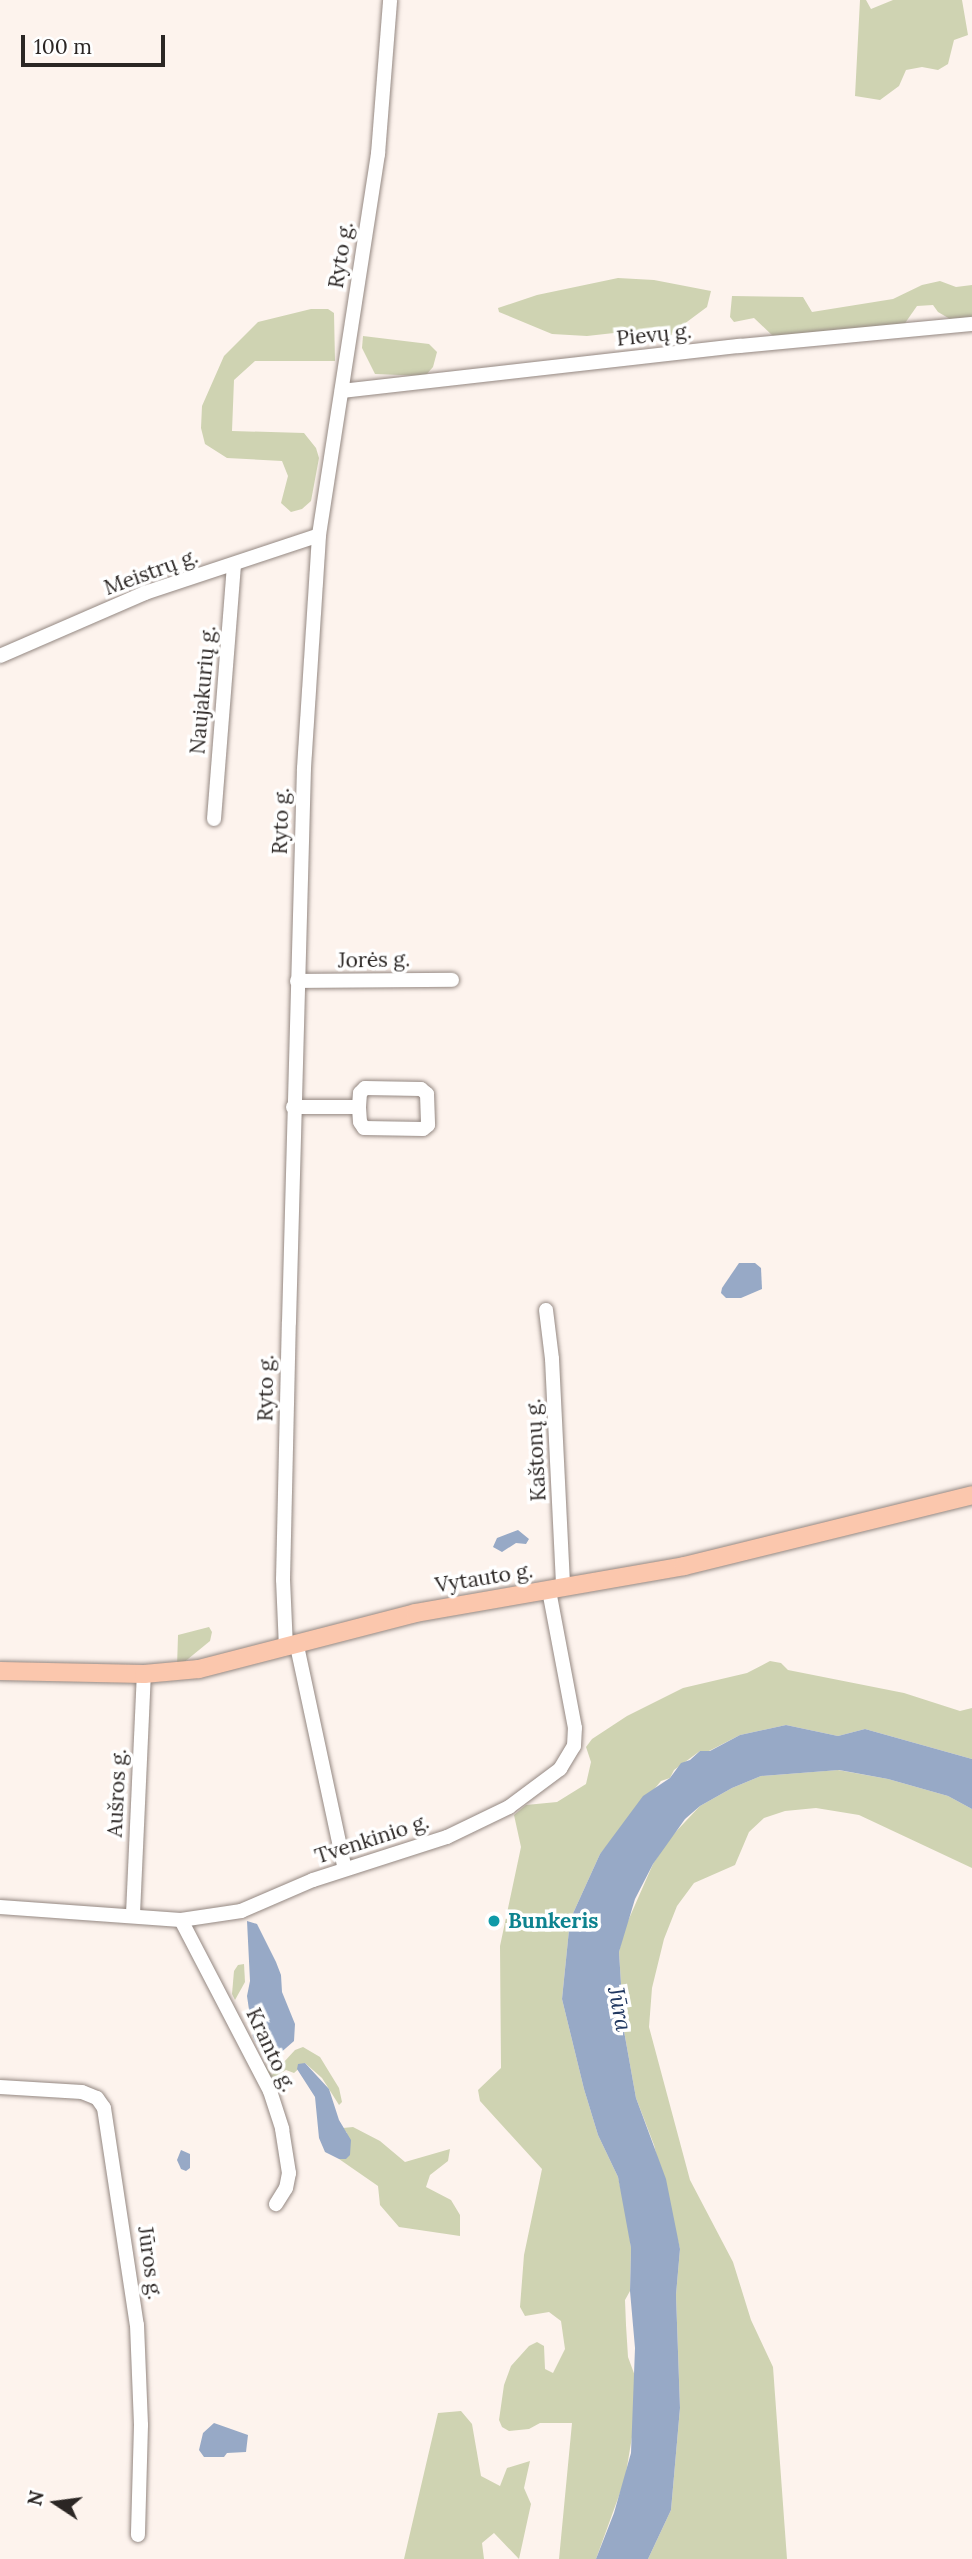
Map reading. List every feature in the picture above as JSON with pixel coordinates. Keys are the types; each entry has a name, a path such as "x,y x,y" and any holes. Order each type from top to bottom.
{"main road":[{"name":"Vytauto g.","path":"0,1671 144,1674 199,1669 415,1613 740,1554 972,1495"}],"street":[{"name":"Ryto g.","path":"345,1869 292,1647 284,1580 293,1107 304,768 319,535 378,154 390,0"},
{"name":"Pievų g.","path":"342,391 739,346 972,324"},
{"name":"Meistrų g.","path":"0,656 145,593 319,535"},
{"name":"Naujakurių g.","path":"214,819 234,565"},
{"name":"Jorės g.","path":"297,981 452,980"},
{"path":"365,1088 421,1089 427,1094 428,1125 423,1129 364,1128 360,1122 359,1107 360,1093 365,1088"},
{"path":"293,1107 359,1107"},
{"name":"Kaštonų g.","path":"546,1310 559,1466 556,1589"},
{"name":"Tvenkinio g.","path":"0,1907 133,1914 181,1920 241,1911 345,1869 432,1842 479,1823 545,1782 568,1759 574,1746 575,1728 556,1589"},
{"name":"Aušros g.","path":"133,1914 144,1674"},
{"name":"Kranto g.","path":"181,1920 270,2091 285,2143 289,2173 286,2188 276,2204"},
{"name":"Jūros g.","path":"0,2087 82,2092 97,2098 109,2123 137,2325 142,2425 138,2535"}],"green space":[{"path":"860,0 866,0 871,9 893,0 962,0 968,35 954,40 948,64 938,70 922,67 906,70 899,86 880,100 855,96"},
{"path":"618,278 654,280 711,291 707,307 672,333 670,343 624,338 614,333 587,336 552,334 499,312 498,308 537,295"},
{"path":"940,281 956,287 972,285 972,317 950,319 938,312 933,305 917,306 903,326 773,336 754,318 734,322 730,317 732,296 803,297 812,312 893,299 922,285"},
{"path":"311,309 328,309 334,313 335,361 255,361 234,380 232,431 304,433 316,448 319,458 311,501 302,509 291,512 281,503 288,476 282,461 227,458 205,444 201,428 202,406 224,356 258,322"},
{"path":"363,336 429,344 437,352 433,367 425,376 375,374 362,348"},
{"path":"209,1627 212,1632 210,1641 177,1668 178,1635"},
{"path":"770,1661 781,1663 788,1670 904,1693 960,1711 972,1708 972,1759 865,1729 838,1736 786,1725 740,1735 709,1751 700,1751 674,1770 670,1778 661,1781 600,1854 570,1920 562,1999 584,2089 598,2135 618,2177 627,2217 631,2248 630,2291 625,2300 628,2357 635,2376 633,2431 625,2479 596,2559 559,2559 572,2423 540,2423 529,2429 509,2431 502,2427 499,2420 504,2385 511,2366 529,2346 537,2342 544,2346 545,2369 553,2373 565,2349 561,2321 549,2312 525,2316 520,2307 524,2255 542,2169 480,2101 478,2090 501,2068 500,1946 521,1847 514,1815 526,1805 557,1802 586,1784 591,1762 586,1747 592,1739 627,1716 683,1688 747,1673"},
{"path":"838,1770 888,1779 948,1796 972,1809 972,1868 859,1815 816,1808 785,1811 764,1818 749,1832 735,1865 694,1883 677,1906 664,1939 652,1988 649,2027 690,2180 733,2262 751,2320 773,2367 787,2559 648,2559 671,2510 680,2408 676,2295 680,2249 654,2145 636,2098 624,2031 619,1952 624,1930 653,1864 669,1839 700,1806 761,1776"},
{"path":"244,1964 245,1982 235,2000 232,1994 234,1971 238,1965"},
{"path":"303,2047 320,2057 339,2088 342,2102 339,2105 322,2078 305,2063 294,2073 286,2070 270,2080 260,2058 272,2075 295,2050"},
{"path":"353,2127 380,2141 405,2162 450,2149 448,2161 430,2175 426,2187 451,2200 460,2215 460,2236 399,2227 380,2205 378,2186 339,2159 346,2159 347,2133 343,2128"},
{"path":"461,2411 472,2424 481,2476 500,2486 507,2468 530,2461 524,2488 531,2504 519,2559 494,2533 482,2543 484,2559 404,2559 438,2413"}],"water":[{"path":"739,1263 755,1263 761,1268 762,1289 741,1298 726,1298 721,1293 722,1288"},
{"path":"518,1530 529,1539 526,1544 516,1543 502,1552 493,1547 497,1538"},
{"name":"Jūra","path":"786,1725 838,1736 865,1729 972,1759 972,1809 948,1796 888,1779 839,1770 761,1776 700,1806 685,1819 653,1864 635,1899 619,1952 624,2031 636,2098 666,2179 680,2249 676,2295 680,2408 671,2510 648,2559 596,2559 614,2513 631,2453 635,2348 630,2291 631,2248 618,2177 598,2135 562,1999 570,1920 600,1854 643,1796 670,1778 681,1763 690,1760 700,1751 710,1751 740,1735"},
{"path":"247,1921 257,1924 276,1962 281,1975 282,1992 295,2024 294,2041 273,2057 259,2049 253,2037 247,1996 250,1981"},
{"path":"305,2063 329,2089 339,2120 351,2140 350,2155 346,2159 339,2159 325,2152 319,2138 315,2097 297,2069 298,2064"},
{"path":"181,2150 190,2154 190,2168 186,2171 181,2169 177,2160"},
{"path":"214,2423 248,2435 246,2452 227,2453 224,2457 204,2457 199,2450 203,2433"}],"place":[{"name":"Bunkeris","path":"494,1921"}]}
